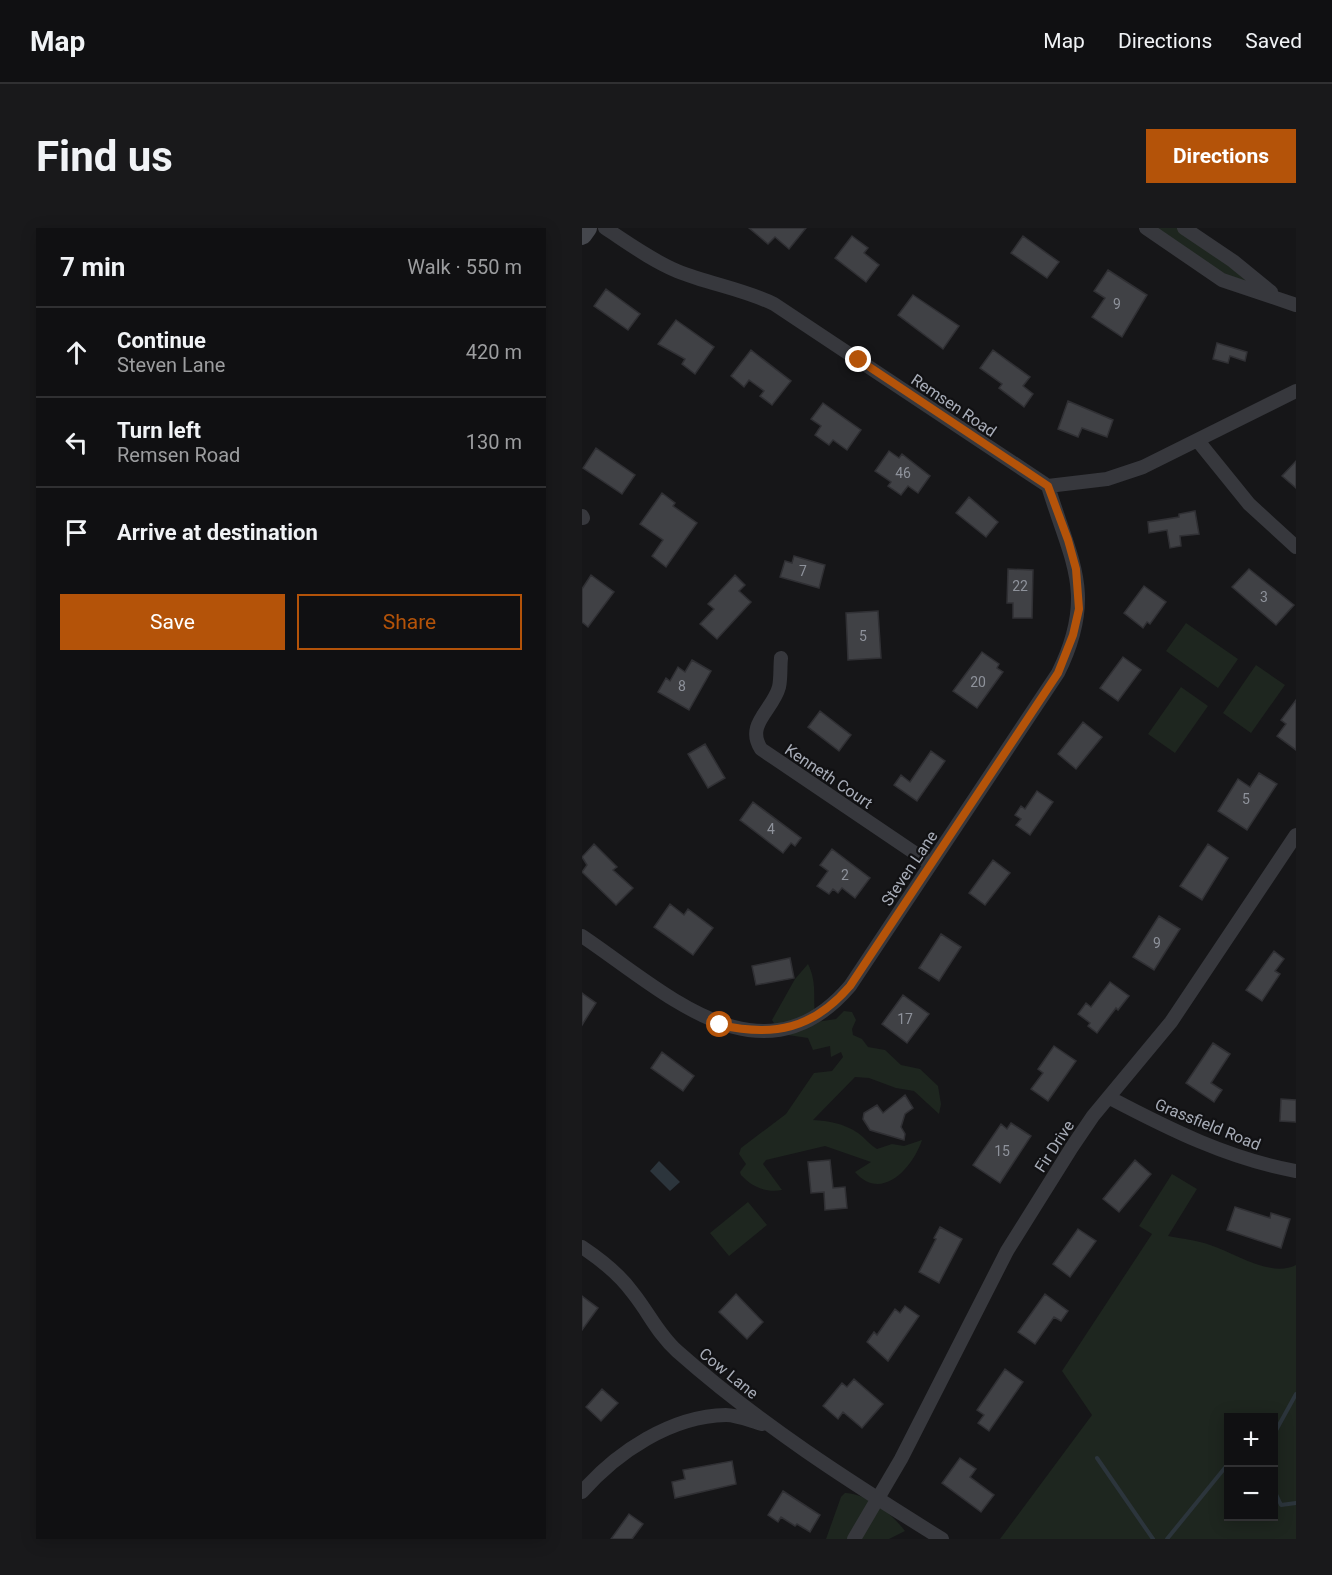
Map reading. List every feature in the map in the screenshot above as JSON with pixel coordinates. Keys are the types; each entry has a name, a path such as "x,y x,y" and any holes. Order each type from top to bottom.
{"main road":[{"path":"582,235 587,228"}],"street":[{"name":"Remsen Road","path":"605,228 664,265 741,290 774,304 1048,486"},
{"path":"1146,228 1222,280 1296,305"},
{"path":"1184,228 1233,261 1277,297"},
{"path":"1048,486 1107,479 1143,467 1296,391"},
{"path":"1198,441 1249,504 1296,547"},
{"name":"Steven Lane","path":"582,936 697,1013 720,1025 747,1031 775,1031 808,1021 837,1002 850,986 1058,673 1073,635 1079,609 1076,569 1048,486"},
{"name":"Kenneth Court","path":"781,658 778,689 757,723 756,734 762,748 931,864"},
{"name":"Fir Drive","path":"878,1499 1007,1251 1072,1146 1171,1022 1296,835"},
{"name":"Grassfield Road","path":"1110,1098 1169,1129 1239,1157 1296,1171"},
{"name":"Cow Lane","path":"582,1247 615,1273 633,1293 660,1334 675,1349 767,1425 942,1539"},
{"path":"582,1492 601,1470 623,1454 669,1428 703,1417 728,1415 767,1425"},
{"path":"854,1539 878,1499"}],"shaded area":[{"path":"1146,228 1184,228 1277,297 1222,280"},
{"path":"1186,623 1238,659 1218,688 1166,651"},
{"path":"1256,665 1285,685 1251,733 1223,713"},
{"path":"1181,687 1208,706 1175,753 1148,734"},
{"path":"808,964 814,986 816,1022 836,1019 844,1011 852,1012 856,1020 852,1029 853,1035 862,1039 868,1047 885,1050 901,1065 920,1069 938,1086 941,1104 939,1114 914,1091 896,1088 869,1078 855,1077 813,1120 847,1127 877,1149 892,1144 904,1146 922,1140 912,1161 895,1178 886,1183 876,1184 865,1181 855,1172 871,1162 825,1146 766,1160 763,1164 782,1190 770,1191 760,1188 741,1175 740,1172 746,1164 739,1154 741,1148 786,1114 814,1073 832,1071 843,1057 841,1052 831,1057 830,1046 813,1050 808,1038 781,1034 772,1020 795,979"},
{"path":"659,1161 680,1182 670,1191 650,1171"},
{"path":"1172,1174 1197,1189 1168,1236 1205,1243 1264,1266 1286,1268 1296,1265 1296,1539 1000,1539 1092,1415 1062,1371 1152,1234 1139,1226"},
{"path":"748,1202 767,1225 729,1256 710,1233"},
{"path":"845,1493 862,1497 879,1506 905,1531 889,1539 826,1539 841,1497"}],"building":[{"path":"749,228 806,228 789,249 775,237 768,244"},
{"path":"852,236 868,248 864,253 879,265 866,282 835,258"},
{"path":"1023,236 1059,262 1047,278 1011,253"},
{"path":"1108,270 1147,295 1122,337 1092,317 1105,298 1094,291"},
{"path":"606,289 640,314 628,330 594,306"},
{"path":"913,295 959,326 943,349 898,315"},
{"path":"676,320 714,347 695,374 682,364 685,359 658,344"},
{"path":"1217,343 1247,352 1245,361 1230,356 1228,363 1213,359"},
{"path":"751,350 791,381 772,405 760,396 764,391 749,380 744,387 731,376"},
{"path":"993,350 1030,377 1023,386 1033,394 1024,407 999,388 1002,384 980,368"},
{"path":"1068,401 1113,420 1107,437 1082,428 1078,437 1058,429"},
{"path":"823,403 861,430 847,450 833,440 829,445 815,435 821,426 811,419"},
{"path":"596,448 635,475 622,494 583,468"},
{"path":"889,451 899,458 902,454 930,476 918,493 908,486 901,495 888,486 891,482 875,471"},
{"path":"1296,461 1296,488 1282,476"},
{"path":"662,493 675,503 673,506 697,523 666,567 652,556 663,540 640,524"},
{"path":"969,497 998,522 986,537 956,513"},
{"path":"1195,511 1199,534 1180,536 1181,546 1170,548 1167,530 1149,533 1148,522 1179,517 1179,514"},
{"path":"794,556 825,565 819,588 780,577 785,561 792,563"},
{"path":"1008,569 1033,570 1032,618 1013,618 1013,603 1007,603"},
{"path":"1249,569 1294,605 1276,625 1232,587"},
{"path":"591,575 614,592 588,627 582,622 582,589"},
{"path":"735,575 745,585 739,591 751,602 717,639 700,624 714,609 708,604"},
{"path":"1144,586 1166,602 1150,624 1147,622 1143,628 1124,613"},
{"path":"878,611 881,658 848,660 846,613"},
{"path":"982,652 999,664 997,668 1003,672 977,708 953,691"},
{"path":"1123,657 1141,670 1118,701 1100,688"},
{"path":"692,660 711,671 689,710 658,692 666,678 670,681 678,667 685,672"},
{"path":"1296,700 1296,750 1277,736 1286,724 1281,720"},
{"path":"820,711 851,735 839,751 808,727"},
{"path":"1083,722 1102,737 1076,769 1058,754"},
{"path":"705,744 725,778 708,788 688,754"},
{"path":"931,751 945,761 917,801 894,785 901,775 910,782"},
{"path":"1259,773 1277,784 1247,830 1218,811 1238,779 1250,787"},
{"path":"1037,791 1053,802 1030,835 1016,825 1021,819 1015,815 1021,806 1025,809"},
{"path":"753,802 801,838 795,846 791,843 783,853 740,820"},
{"path":"594,844 617,867 613,870 633,888 616,905 582,872 587,865 582,857"},
{"path":"1208,844 1228,858 1202,900 1180,886"},
{"path":"832,849 870,878 855,898 842,888 838,893 833,889 829,894 817,886 828,871 820,865"},
{"path":"993,860 1010,873 985,905 969,893"},
{"path":"670,904 684,915 688,909 713,928 693,955 654,927"},
{"path":"1159,916 1180,929 1154,970 1133,957"},
{"path":"941,934 961,947 939,981 919,968"},
{"path":"1274,951 1284,959 1275,971 1280,974 1262,1001 1246,990"},
{"path":"790,958 794,978 756,985 752,966"},
{"path":"1110,982 1129,996 1118,1010 1116,1008 1097,1033 1088,1026 1090,1023 1078,1014 1086,1003 1091,1007"},
{"path":"582,993 596,1003 582,1025"},
{"path":"903,995 929,1014 907,1043 882,1024"},
{"path":"1213,1043 1230,1054 1211,1083 1222,1090 1214,1102 1186,1083"},
{"path":"1054,1046 1076,1061 1048,1101 1031,1089 1043,1073 1038,1069"},
{"path":"662,1052 694,1076 683,1091 651,1068"},
{"path":"905,1095 913,1108 905,1114 901,1127 905,1134 904,1140 870,1130 863,1119 864,1113 877,1105 883,1113"},
{"path":"1281,1099 1296,1100 1296,1122 1280,1121"},
{"path":"1011,1123 1031,1136 1000,1183 973,1165 1001,1124 1007,1129"},
{"path":"830,1160 833,1188 845,1187 847,1208 825,1210 824,1192 811,1193 808,1162"},
{"path":"1135,1160 1151,1174 1119,1212 1103,1199"},
{"path":"1235,1207 1270,1218 1271,1213 1290,1219 1281,1248 1227,1230"},
{"path":"940,1227 962,1239 939,1283 919,1272"},
{"path":"1078,1229 1096,1241 1070,1277 1053,1264"},
{"path":"736,1294 763,1322 747,1339 719,1312"},
{"path":"1045,1294 1068,1311 1061,1321 1054,1317 1035,1344 1018,1332"},
{"path":"582,1296 598,1308 582,1330"},
{"path":"905,1306 919,1316 888,1361 867,1342 874,1332 877,1335 895,1309 900,1313"},
{"path":"1005,1369 1023,1382 989,1431 978,1423 984,1415 977,1410"},
{"path":"854,1379 883,1404 862,1428 843,1412 838,1419 823,1406 842,1383 847,1387"},
{"path":"602,1389 618,1403 601,1421 586,1407"},
{"path":"960,1458 976,1469 970,1477 994,1495 981,1512 942,1483"},
{"path":"732,1461 736,1484 675,1498 672,1482 685,1479 683,1470"},
{"path":"783,1491 820,1515 810,1532 781,1517 778,1522 768,1515"},
{"path":"629,1514 643,1524 632,1539 611,1539"}],"waterway":[{"path":"1278,1427 1296,1394"},
{"path":"1097,1458 1153,1539"},
{"path":"1167,1539 1226,1467"},
{"path":"1278,1499 1281,1505 1296,1503"}],"route":[{"path":"720,1025 747,1031 775,1031 808,1021 837,1002 850,986 1058,673 1073,635 1079,609 1076,569 1048,486 1007,461 859,360"}]}
